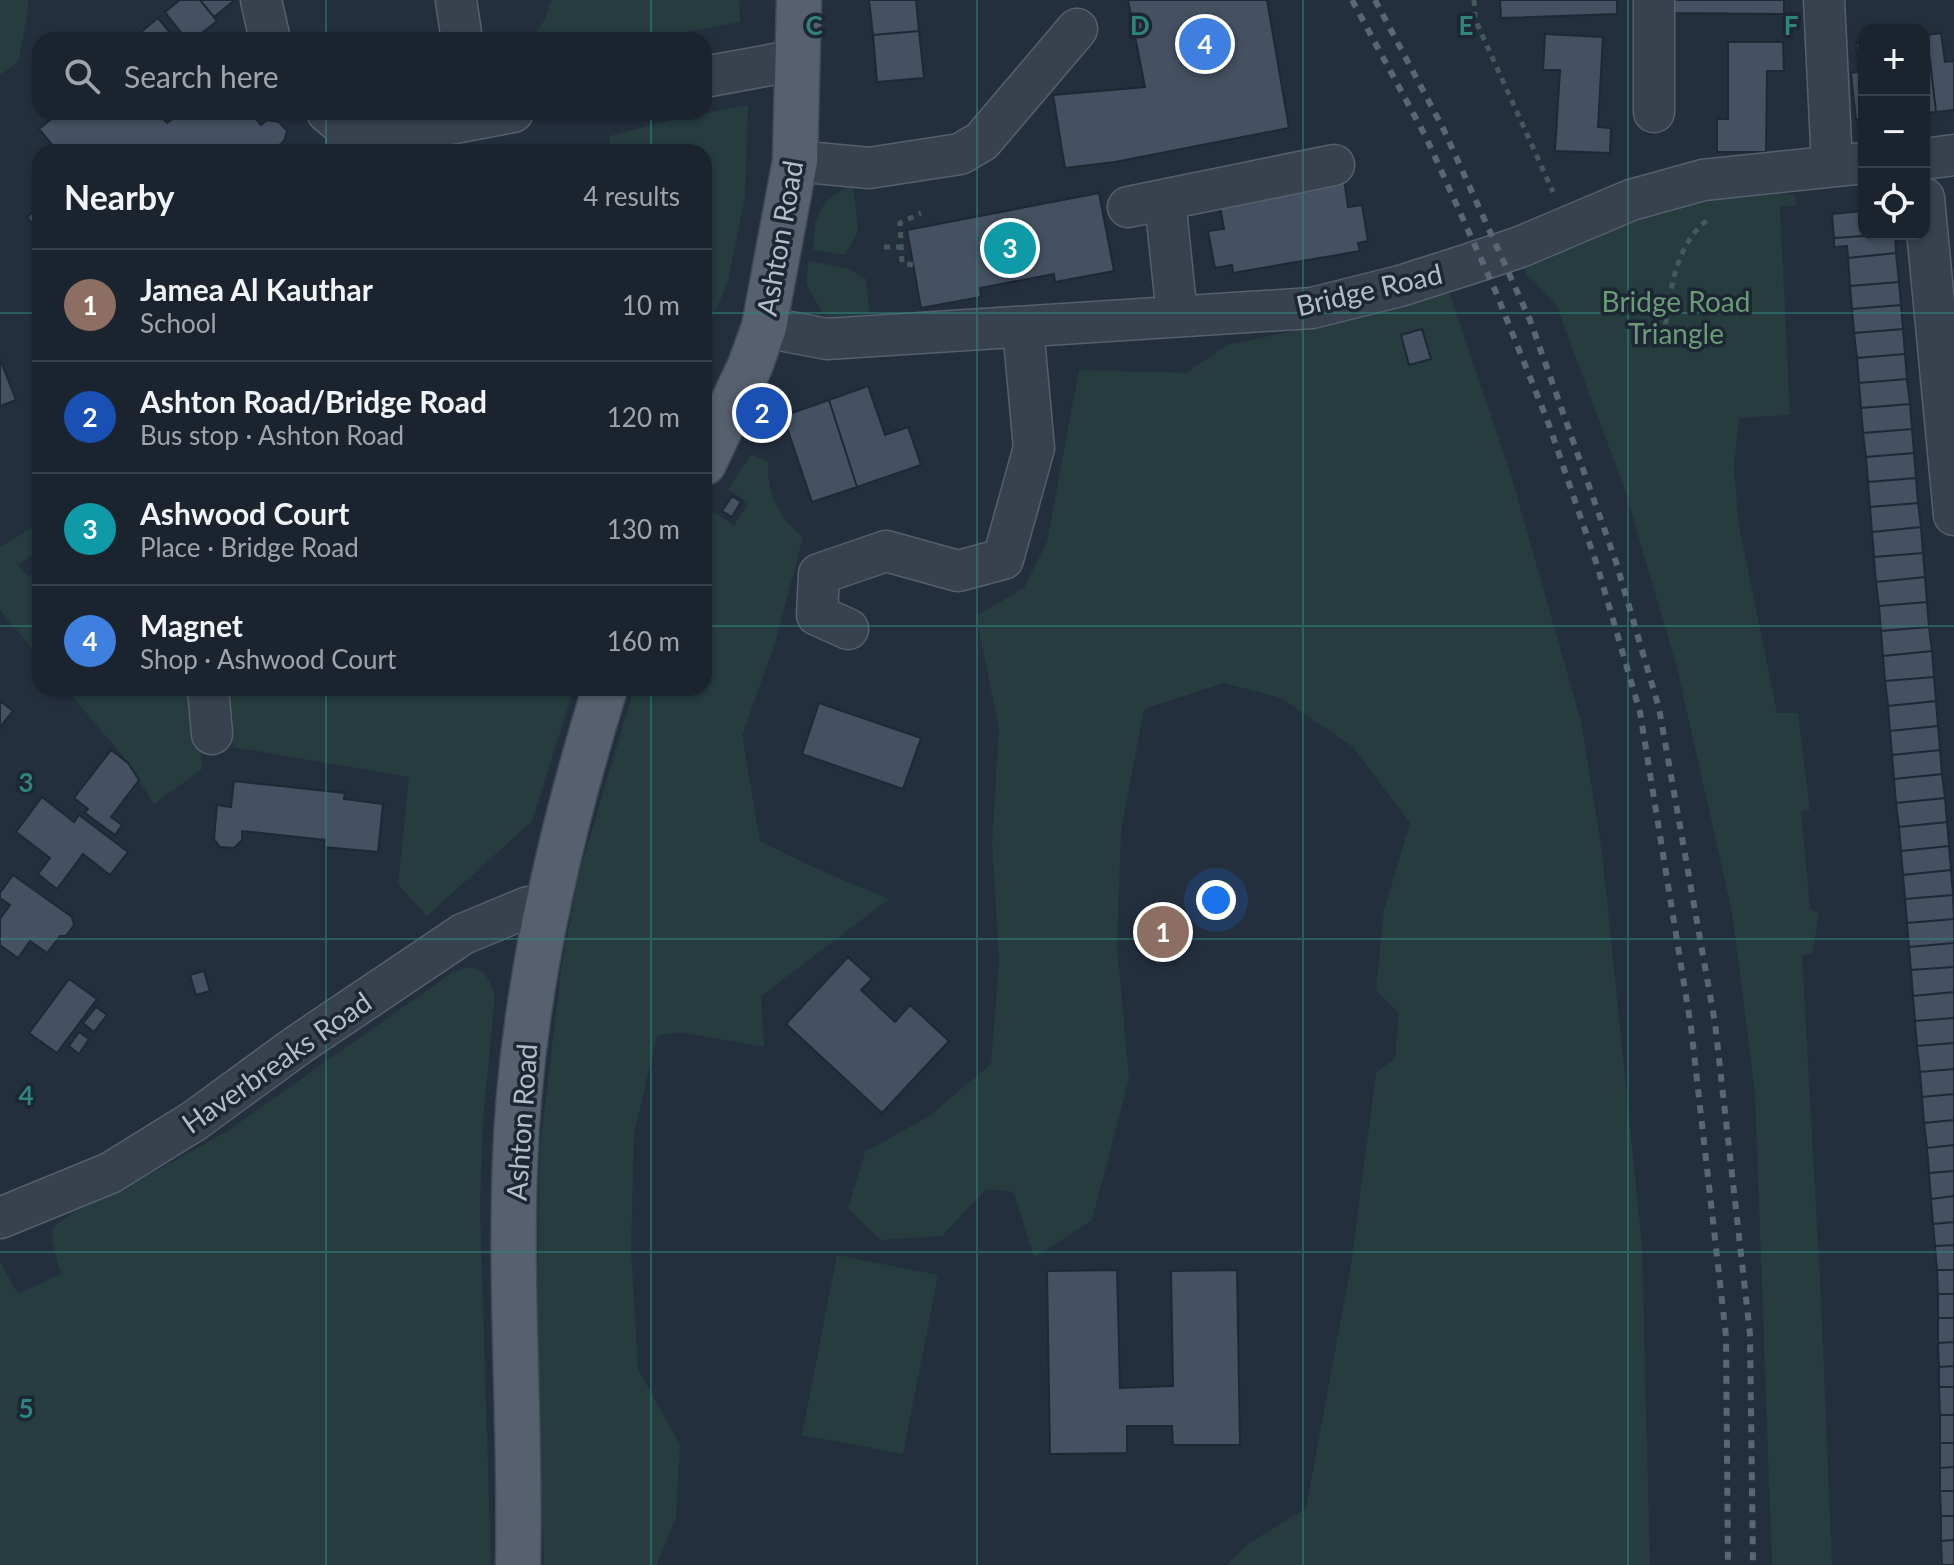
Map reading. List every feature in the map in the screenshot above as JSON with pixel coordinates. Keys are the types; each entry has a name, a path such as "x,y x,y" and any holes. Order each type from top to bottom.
{"main road":[{"name":"Ashton Road","path":"712,446 750,366 764,327 795,161 799,0"},
{"name":"Ashton Road","path":"518,1565 515,1162 531,989 585,751 602,696"}],"street":[{"path":"261,0 268,32"},
{"path":"456,0 461,32"},
{"path":"1654,0 1654,112"},
{"path":"1824,0 1848,164"},
{"path":"795,161 869,168 960,154 982,141 1077,29"},
{"path":"712,76 797,60"},
{"path":"341,136 447,120"},
{"path":"1930,158 1954,155"},
{"name":"Bridge Road","path":"764,327 827,339 1312,308 1400,286 1466,265 1520,247 1631,200 1703,180 1848,164"},
{"path":"1177,316 1146,203 1334,165"},
{"path":"1930,232 1944,311 1954,515"},
{"path":"848,629 817,615 819,574 886,551 958,571 1003,559 1034,448 1023,328"},
{"path":"209,696 212,734"},
{"name":"Haverbreaks Road","path":"0,1218 110,1173 194,1121 298,1045 463,934 528,907 549,910"}],"path":[{"path":"1474,0 1475,19 1568,226"},
{"path":"913,265 902,263 900,223 921,213"},
{"path":"1664,336 1675,269 1693,232 1710,218"},
{"path":"884,247 901,247"}],"green space":[{"path":"0,0 28,0 18,62 0,75"},
{"path":"551,0 739,0 740,22 686,32 536,32 545,19"},
{"path":"748,105 745,196 728,281 712,320 712,144 610,144 610,136 671,120 712,120 712,112"},
{"path":"853,185 858,231 845,255 813,250 815,226 821,209 833,196"},
{"name":"Bridge Road Triangle","path":"1770,193 1795,195 1796,205 1780,207 1790,415 1739,418 1734,467 1738,520 1777,713 1798,713 1810,810 1801,811 1810,909 1819,913 1812,954 1802,955 1832,1565 1772,1565 1755,1093 1732,912 1677,668 1625,490 1556,304 1527,276 1522,264 1680,197"},
{"path":"809,261 847,268 866,279 871,328 846,329 824,315 806,284"},
{"path":"1448,289 1510,472 1581,721 1602,852 1642,1244 1650,1565 1227,1565 1246,1545 1306,1508 1351,1265 1376,1073 1395,1058 1399,1013 1376,990 1384,910 1410,823 1353,747 1281,698 1224,683 1144,709 1121,831 1117,945 1129,1079 1092,1220 1034,1258 1014,1192 986,1189 942,1236 881,1240 848,1209 865,1152 929,1116 991,1064 999,961 992,842 999,728 976,616 1024,588 1047,542 1079,370 1186,373 1227,345 1374,314"},
{"path":"751,455 768,462 776,504 803,537 776,640 742,735 760,841 889,899 761,996 764,1047 680,1032 657,1036 634,1134 631,1248 638,1369 680,1445 676,1517 657,1565 544,1565 536,1374 540,1147 562,963 579,874 632,696 712,696 712,514 734,525 749,503 728,489"},
{"path":"32,528 32,555 18,565 28,577 32,574 32,648 0,610 0,547"},
{"path":"72,696 197,696 202,769 154,804 123,756"},
{"path":"229,696 571,696 532,821 427,916 398,884 409,777 233,747"},
{"path":"468,967 486,976 495,995 483,1120 480,1209 491,1565 0,1565 0,1262 18,1294 61,1274 52,1241 54,1226 77,1210 226,1132 453,972"},
{"path":"837,1255 938,1275 903,1454 802,1435"}],"building":[{"path":"180,0 200,0 217,21 203,32 181,32 165,12"},
{"path":"200,0 235,0 214,17"},
{"path":"869,0 916,0 919,31 873,35"},
{"path":"1128,0 1267,0 1289,128 1115,162 1065,168 1053,95 1145,87"},
{"path":"1500,0 1617,0 1617,14 1501,18"},
{"path":"1673,0 1784,0 1784,14 1672,13"},
{"path":"158,18 169,32 141,32"},
{"path":"919,31 924,78 877,82 873,35"},
{"path":"1941,33 1945,62 1954,61 1954,110 1936,112 1930,35"},
{"path":"1545,34 1603,37 1598,127 1611,128 1610,153 1555,151 1560,70 1543,70"},
{"path":"1728,42 1783,42 1784,71 1767,71 1766,152 1717,152 1717,119 1728,119"},
{"path":"1930,61 1936,112 1930,112"},
{"path":"1858,72 1858,120 1856,120 1851,73"},
{"path":"50,120 164,120 167,123 171,120 257,120 261,125 267,120 279,122 287,131 280,144 51,144 39,129"},
{"path":"1344,179 1348,207 1362,205 1368,241 1358,243 1360,251 1233,273 1232,265 1215,268 1208,231 1224,229 1219,200"},
{"path":"1099,193 1114,271 1055,282 1054,274 980,288 981,297 921,308 907,230"},
{"path":"1858,212 1858,236 1834,238 1832,214"},
{"path":"1834,238 1895,240 1896,253 1848,258 1847,246 1834,247"},
{"path":"1896,253 1899,282 1850,286 1848,258"},
{"path":"1899,282 1901,305 1852,309 1850,286"},
{"path":"1901,305 1903,329 1854,333 1852,309"},
{"path":"1422,329 1431,359 1409,365 1401,335"},
{"path":"1903,329 1905,354 1857,358 1854,333"},
{"path":"1905,354 1907,379 1859,383 1857,358"},
{"path":"0,359 16,400 0,406"},
{"path":"1907,379 1910,404 1861,408 1859,383"},
{"path":"868,386 885,435 908,427 921,465 857,487 829,400"},
{"path":"829,400 857,487 812,502 783,416"},
{"path":"1910,404 1912,429 1863,433 1861,408"},
{"path":"1912,429 1914,453 1866,457 1863,433"},
{"path":"1914,453 1916,478 1868,482 1866,457"},
{"path":"1916,478 1918,503 1870,507 1868,482"},
{"path":"732,496 741,502 732,517 722,511"},
{"path":"1918,503 1921,527 1872,532 1870,507"},
{"path":"1921,527 1923,553 1874,557 1872,532"},
{"path":"1923,553 1925,577 1876,582 1874,557"},
{"path":"1925,577 1927,602 1879,606 1876,582"},
{"path":"1927,602 1929,627 1881,631 1879,606"},
{"path":"1929,627 1932,651 1883,656 1881,631"},
{"path":"1932,651 1934,677 1885,681 1883,656"},
{"path":"1934,677 1936,701 1888,706 1885,681"},
{"path":"0,701 13,711 0,727"},
{"path":"1936,701 1938,726 1890,731 1888,706"},
{"path":"819,703 921,738 903,789 802,754"},
{"path":"1938,726 1940,750 1892,755 1890,731"},
{"path":"111,750 128,763 139,780 111,817 122,825 115,835 85,813 88,809 74,798"},
{"path":"1940,750 1942,774 1894,779 1892,755"},
{"path":"1942,774 1945,798 1896,803 1894,779"},
{"path":"234,781 345,793 344,799 383,804 378,852 324,847 325,840 242,831 242,840 234,848 220,847 214,839 217,805 231,807"},
{"path":"42,797 74,822 79,815 128,852 110,875 83,854 57,889 38,874 50,858 16,832"},
{"path":"1945,798 1947,822 1899,827 1896,803"},
{"path":"1947,822 1949,846 1901,851 1899,827"},
{"path":"1949,846 1951,870 1903,875 1901,851"},
{"path":"1951,870 1953,895 1905,899 1903,875"},
{"path":"13,875 72,917 74,925 66,936 60,936 47,953 30,941 18,958 0,945 0,919 10,905 0,898 0,893"},
{"path":"1953,895 1954,919 1907,923 1905,899"},
{"path":"1954,919 1954,943 1909,947 1907,923"},
{"path":"1954,943 1954,967 1911,970 1909,947"},
{"path":"848,957 872,979 861,990 895,1022 910,1005 949,1041 882,1113 786,1024"},
{"path":"1954,967 1954,992 1913,996 1911,970"},
{"path":"204,971 210,991 196,995 190,975"},
{"path":"69,979 97,999 57,1053 29,1033"},
{"path":"1954,992 1954,1018 1915,1021 1913,996"},
{"path":"96,1007 107,1015 94,1032 83,1023"},
{"path":"1954,1018 1954,1043 1917,1046 1915,1021"},
{"path":"79,1032 89,1039 79,1054 69,1046"},
{"path":"1954,1043 1954,1069 1920,1072 1917,1046"},
{"path":"1954,1069 1954,1094 1922,1097 1920,1072"},
{"path":"1954,1094 1954,1120 1924,1123 1922,1097"},
{"path":"1954,1120 1954,1145 1927,1148 1924,1123"},
{"path":"1954,1145 1954,1171 1929,1173 1927,1148"},
{"path":"1954,1171 1954,1196 1931,1199 1929,1173"},
{"path":"1954,1196 1954,1222 1933,1224 1931,1199"},
{"path":"1954,1222 1954,1245 1935,1246 1933,1224"},
{"path":"1954,1245 1954,1270 1937,1270 1935,1246"},
{"path":"1117,1270 1120,1388 1173,1386 1171,1271 1237,1270 1240,1445 1173,1445 1172,1426 1127,1426 1127,1453 1050,1454 1047,1271"},
{"path":"1937,1270 1954,1270 1954,1294 1938,1294"},
{"path":"1938,1294 1954,1294 1954,1318 1938,1318"},
{"path":"1938,1318 1954,1318 1954,1342 1938,1343"},
{"path":"1954,1342 1954,1366 1939,1367 1938,1343"},
{"path":"1954,1366 1954,1387 1939,1387 1939,1367"},
{"path":"1939,1387 1954,1387 1954,1415 1940,1415"},
{"path":"1940,1415 1954,1415 1954,1443 1940,1443"},
{"path":"1940,1443 1954,1443 1954,1467 1940,1468"},
{"path":"1954,1467 1954,1491 1940,1491 1940,1468"},
{"path":"1940,1491 1954,1491 1954,1516 1941,1516"},
{"path":"1941,1516 1954,1516 1954,1540 1941,1541"},
{"path":"1954,1540 1954,1565 1942,1565 1941,1541"}],"railway":[{"path":"1352,0 1426,137 1495,290 1548,422 1597,565 1640,712 1691,1027 1726,1336 1728,1565"},
{"path":"1375,0 1443,128 1530,320 1616,562 1659,708 1715,1023 1750,1334 1753,1565"}],"place":[{"name":"Magnet","path":"1205,44"},
{"name":"Ashwood Court","path":"1010,248"},
{"name":"Ashton Road/Bridge Road","path":"762,413"},
{"name":"Jamea Al Kauthar","path":"1163,932"}]}
